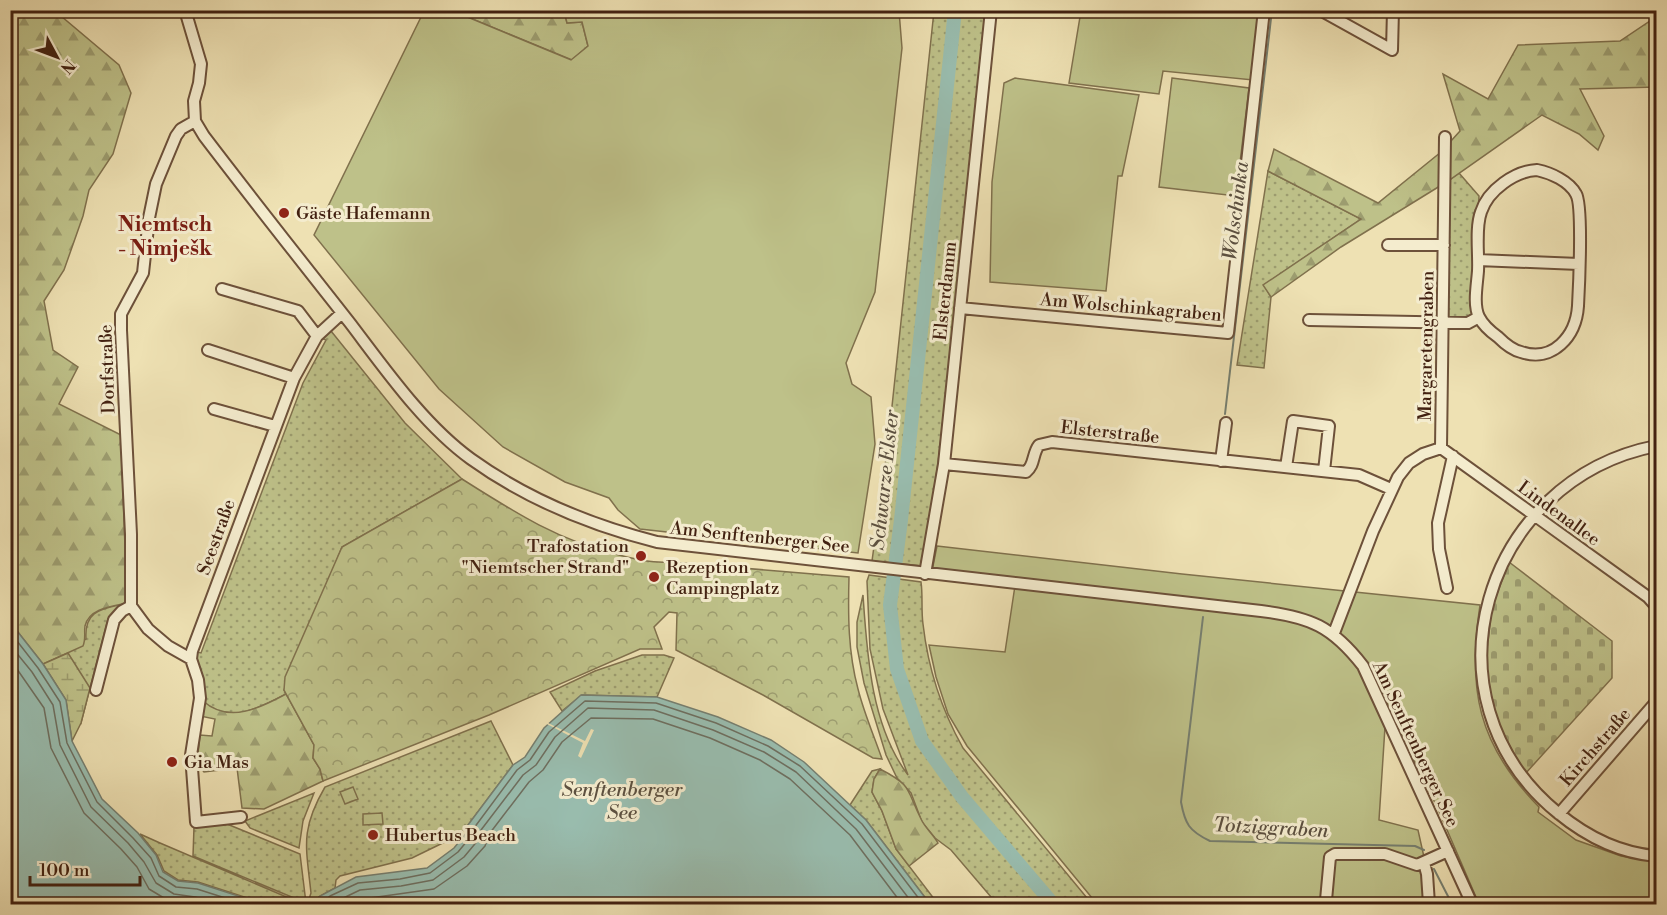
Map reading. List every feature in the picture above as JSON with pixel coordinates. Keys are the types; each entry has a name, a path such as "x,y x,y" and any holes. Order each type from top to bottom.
{"street":[{"path":"185,10 201,64 194,101 195,121"},
{"name":"Elsterdamm","path":"920,573 944,464 991,10"},
{"name":"Am Wolschinkagraben","path":"960,308 1228,333 1264,10"},
{"path":"1320,10 1392,50 1393,10"},
{"name":"Am Senftenberger See","path":"195,121 217,153 384,368 439,430 470,458 512,486 575,518 612,531 657,542 1290,614 1311,621 1334,633 1349,647 1363,666 1472,904"},
{"name":"Dorfstraße","path":"131,606 131,534 121,314 143,273 149,218 156,184 168,152 181,129 195,121"},
{"name":"Margaretengraben","path":"1441,448 1445,137"},
{"path":"1537,170 1563,180 1577,195 1579,264 1578,320 1561,345 1549,352 1521,353 1492,332 1479,317 1478,260 1480,212 1488,198 1507,181 1521,173 1537,170"},
{"name":"Margaretengraben","path":"1388,245 1444,244"},
{"path":"1478,260 1579,264"},
{"path":"222,289 298,311 317,336"},
{"name":"Seestraße","path":"191,660 192,651 294,378 317,336 342,313"},
{"path":"1309,320 1468,323 1479,317"},
{"path":"208,350 294,378"},
{"path":"214,409 275,426"},
{"path":"1286,467 1293,422 1329,426 1324,471"},
{"path":"1221,461 1226,423"},
{"name":"Elsterstraße","path":"944,464 1026,472 1032,465 1035,449 1039,445 1052,442 1359,475 1391,489"},
{"path":"1656,446 1627,454 1586,472 1568,484 1534,515 1505,556 1491,592 1482,636 1481,670 1487,709 1504,750 1529,787 1558,814 1586,833 1613,846 1656,856"},
{"path":"1334,633 1372,531 1391,489 1409,463 1441,448"},
{"name":"Lindenallee","path":"1441,448 1648,597 1656,606"},
{"path":"1447,588 1439,549 1438,523 1453,456"},
{"path":"96,690 114,620 122,611 131,606 148,629 168,646 191,660 198,680 200,698 191,755 196,822 241,817"},
{"name":"Kirchstraße","path":"1558,814 1656,702"},
{"path":"1326,900 1330,857 1335,854 1385,854 1417,865 1448,851"},
{"path":"1424,863 1429,904"}],"green space":[{"path":"10,11 55,11 119,65 131,93 113,154 89,190 83,216 64,270 44,301 53,350 78,367 59,404 121,435 127,603 102,609 91,615 85,626 83,646 43,664 10,622"},
{"path":"424,11 453,11 571,60 588,46 582,22 567,23 564,11 899,11 902,48 875,292 846,363 852,384 871,397 875,444 858,553 640,529 618,510 609,498 565,482 503,447 439,389 314,235"},
{"path":"453,11 564,11 567,23 582,22 588,46 572,60"},
{"path":"934,11 990,11 938,463 923,566 872,561 888,444"},
{"path":"1081,11 1260,11 1253,80 1163,71 1159,94 1069,83"},
{"path":"1656,17 1656,87 1580,89 1604,136 1598,150 1579,134 1542,115 1448,181 1341,247 1271,297 1263,285 1361,219 1268,171 1274,149 1378,203 1441,152 1460,131 1443,74 1488,99 1518,45 1620,41"},
{"path":"1015,78 1139,95 1122,176 1118,176 1106,291 990,282 992,182 1004,83"},
{"path":"1172,78 1249,88 1236,196 1159,187"},
{"path":"1268,171 1361,219 1264,285 1271,297 1264,368 1237,365"},
{"path":"1459,173 1479,196 1474,315 1467,319 1449,319 1447,317 1448,181"},
{"path":"327,326 405,423 462,479 342,547 284,690 286,694 249,711 229,713 220,711 210,707 199,698 192,651 201,653 303,383 326,340 317,336"},
{"path":"462,479 557,534 626,557 651,562 849,577 849,633 852,661 863,707 882,759 873,758 763,695 676,650 677,613 669,612 654,627 662,649 640,649 489,715 323,781 320,769 313,758 314,745 284,690 285,677 342,547"},
{"path":"937,546 1480,605 1475,663 1477,689 1490,738 1502,761 1518,784 1539,807 1538,812 1576,840 1621,856 1656,862 1656,904 1479,904 1438,809 1394,720 1385,727 1379,820 1418,830 1432,893 1438,904 1097,904 967,746 948,714 936,677 929,645 1005,652 1016,579 932,571"},
{"path":"1509,562 1612,641 1612,678 1525,774 1497,722 1485,666 1492,607"},
{"path":"869,575 921,582 922,619 928,656 942,703 955,733 963,748 1092,904 997,904 951,850 935,838 922,822 911,793 897,778 886,755 864,683 857,647 857,622 863,595 873,689 886,734 908,775 883,709 870,649 867,581"},
{"path":"127,603 108,619 81,723 43,664 86,639 88,622 97,612"},
{"path":"68,653 90,688 81,723 72,741 66,700 43,664"},
{"path":"642,655 664,655 674,658 657,697 582,695 562,711 550,692 595,671"},
{"path":"286,694 314,745 313,758 320,769 323,781 264,809 242,808 237,768 204,772 197,763 200,735 212,736 215,719 200,716 203,701 223,712 234,713 266,704"},
{"path":"491,721 513,765 465,829 455,837 412,858 340,876 336,880 335,888 311,904 307,850 308,827 325,787"},
{"path":"880,769 874,779 872,792 882,811 896,849 938,904 930,904 866,820 850,805 872,771"},
{"path":"880,769 904,784 923,822 938,843 909,866 896,849 882,811 872,792 874,779"},
{"path":"353,787 358,799 345,804 340,792"},
{"path":"314,793 303,821 299,848 250,828 245,821"},
{"path":"382,813 383,824 363,825 363,814"},
{"path":"227,824 300,854 306,903 193,856 194,827"},
{"path":"140,834 303,904 266,904 198,882 178,880 164,871 157,855"}],"water":[{"path":"10,622 43,664 66,700 72,741 102,799 138,833 156,855 163,872 178,881 198,883 263,904 11,904"},
{"name":"Senftenberger See","path":"581,695 657,697 718,717 771,740 804,762 866,820 930,904 311,904 320,896 356,877 427,868 454,848 468,831 465,829 513,765 525,757 544,728"}],"pier":[{"path":"546,722 585,741 591,729 594,730 581,758 578,756 583,743"}],"waterway":[{"name":"Schwarze Elster","path":"955,10 890,605 897,669 922,741 962,797 1053,904"},
{"name":"Wolschinka","path":"1225,414 1272,10"},
{"name":"Totziggraben","path":"1203,617 1181,802 1189,826 1197,834 1210,841 1415,846 1424,850"},
{"name":"Totziggraben","path":"1434,869 1452,904"}],"place":[{"name":"Gäste Hafemann","path":"284,213"},
{"name":"Trafostation \"Niemtscher Strand\"","path":"641,556"},
{"name":"Rezeption Campingplatz","path":"654,577"},
{"name":"Gia Mas","path":"172,762"},
{"name":"Hubertus Beach","path":"373,835"}],"district":[{"name":"Niemtsch - Nimješk","path":"165,236"}]}
